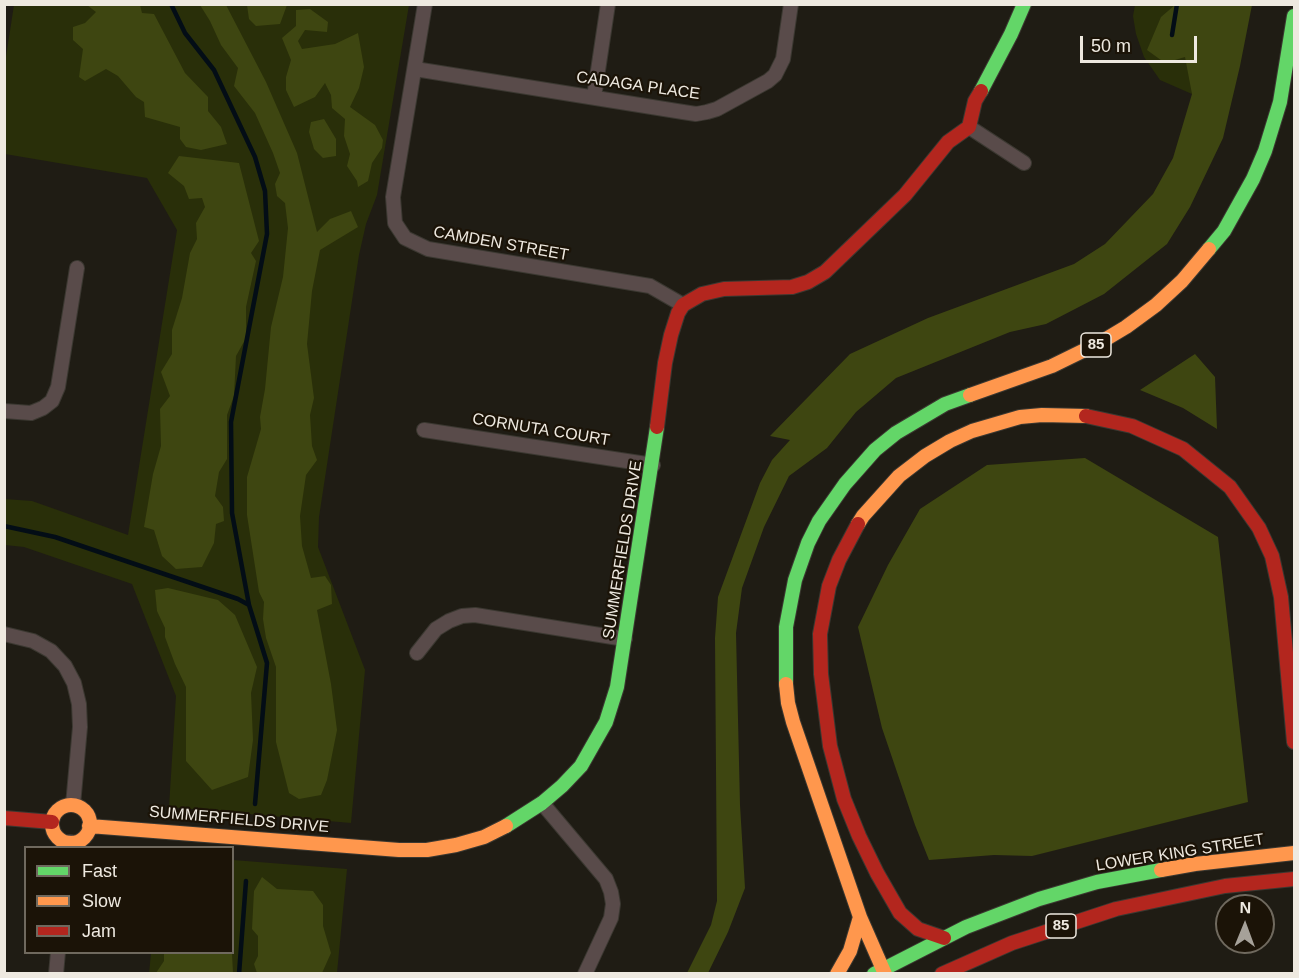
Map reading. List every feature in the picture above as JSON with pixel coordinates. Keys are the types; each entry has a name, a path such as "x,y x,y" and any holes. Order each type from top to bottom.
{"main road":[{"path":"683,305 702,294 724,289 792,287 808,282 825,272 905,195 948,142 969,127 975,101 1011,34 1024,4"},
{"name":"85","path":"880,972 793,722 786,685 786,638 790,604 795,580 808,543 819,521 845,484 875,450 896,433 945,404 1052,366 1101,342 1156,305 1182,281 1224,231 1253,179 1265,151 1280,102 1294,16"},
{"name":"SUMMERFIELDS DRIVE","path":"89,826 399,850 427,850 484,837 510,824 542,803 581,766 606,722 617,687 653,465 665,363 672,329 683,305"},
{"path":"944,938 918,929 900,913 859,836 844,799 830,746 821,674 820,634 829,586 849,539 863,516 899,476 950,441 972,431 1020,417 1042,415 1086,417 1132,426 1160,437 1183,449 1210,469 1230,487 1244,506 1259,528 1272,556 1281,597 1294,742"},
{"path":"67,805 73,805 83,810 89,820 89,826 81,840 70,845 55,834 52,822 56,811 67,805"},
{"path":"4,818 52,822"},
{"name":"LOWER KING STREET","path":"880,972 944,938 1005,912 1097,882 1195,864 1290,854"},
{"name":"85","path":"942,974 1012,943 1116,909 1208,890 1291,879"},
{"path":"837,974 850,951 860,917"}],"street":[{"name":"CAMDEN STREET","path":"425,4 393,197 394,223 405,238 428,249 650,286 683,305"},
{"path":"594,97 608,4"},
{"name":"CADAGA PLACE","path":"415,69 696,114 717,109 775,75 783,59 791,4"},
{"path":"969,127 1024,163"},
{"path":"4,411 31,413 52,401 58,387 78,268"},
{"name":"CORNUTA COURT","path":"424,430 653,465"},
{"path":"417,653 436,629 462,616 475,615 626,639"},
{"path":"4,634 33,641 51,651 65,666 74,683 79,704 80,727 73,805"},
{"path":"542,803 606,879 611,892 614,904 611,918 585,974"},
{"path":"56,974 58,954"}],"green space":[{"path":"247,4 287,5 280,24 256,26 249,19"},
{"path":"14,5 409,5 377,195 366,224 359,255 319,517 318,547 365,670 351,823 169,807 176,696 132,584 24,547 5,545 4,499 32,501 128,535 177,230 147,178 5,154 5,63"},
{"path":"87,5 140,5 142,13 154,14 185,73 208,97 208,111 221,127 227,144 201,150 186,147 180,139 180,127 145,117 144,102 136,97 118,76 106,69 85,81 79,77 83,49 73,40 73,27 85,23 96,12"},
{"path":"200,5 226,5 266,82 297,153 317,232 330,219 351,211 358,227 320,250 312,291 307,344 314,398 310,415 312,446 317,460 306,475 300,516 302,546 311,578 325,576 331,585 332,604 317,610 337,730 327,780 321,795 299,799 289,793 276,742 276,667 266,638 263,619 264,602 259,592 247,515 247,477 261,429 260,417 271,327 283,277 288,228 285,203 277,196 275,184 280,173 273,153 255,113 234,86 238,68 221,45"},
{"path":"1135,5 1207,5 1192,94 1160,80 1144,57 1136,34 1133,16"},
{"path":"1175,5 1252,5 1223,138 1190,207 1167,244 1104,294 1046,324 1010,332 896,378 856,412 827,448 789,476 764,527 742,588 736,633 740,805 745,888 728,932 708,973 687,973 711,925 717,901 715,638 718,597 760,483 772,460 790,440 770,436 850,354 928,318 1074,264 1105,244 1153,194 1173,158 1192,94 1185,57 1165,63 1147,50 1161,17"},
{"path":"310,9 328,22 327,32 305,30 298,41 302,49 335,44 358,33 364,67 359,88 350,107 375,125 383,140 382,148 372,163 368,181 358,187 357,181 347,166 350,154 344,136 345,119 332,108 331,95 325,83 315,97 294,107 286,90 286,77 291,60 282,38 296,26 296,10"},
{"path":"324,119 336,139 336,156 323,158 314,149 309,132 311,122"},
{"path":"179,156 239,163 259,241 251,253 256,261 246,307 246,338 236,356 234,396 227,415 227,459 219,472 215,496 223,507 224,521 216,524 214,543 202,567 176,569 162,556 154,530 144,527 153,474 161,446 160,409 170,396 161,372 172,354 172,330 182,298 190,253 197,239 196,223 205,207 202,198 189,199 184,186 168,173"},
{"path":"1195,354 1215,377 1217,429 1183,408 1140,390"},
{"path":"1085,458 1218,537 1248,802 1032,856 994,855 929,860 882,728 858,627 888,565 920,509 987,465"},
{"path":"168,588 218,600 235,615 257,667 251,693 253,740 248,777 212,790 186,761 186,687 175,664 165,637 165,628 157,611 155,590"},
{"path":"234,860 347,869 337,973 149,974 151,954 234,954"},
{"path":"262,877 277,889 313,891 323,905 323,926 331,953 322,973 257,973 254,964 258,956 258,936 252,929 254,891"},
{"path":"164,954 232,954 233,973 156,973 164,961"}],"waterway":[{"path":"171,4 185,33 214,70 255,157 265,191 267,234 231,422 232,513 249,605 267,663 255,804"},
{"path":"1172,35 1177,4"},
{"path":"4,526 55,537 238,599 249,605"},
{"path":"239,974 246,881"}],"traffic: fast":[{"path":"981,91 1024,4"},
{"path":"1209,249 1224,231 1253,179 1265,151 1280,102 1294,16"},
{"path":"786,684 786,627 795,580 808,543 819,521 845,484 875,450 896,433 945,404 970,395"},
{"path":"506,826 542,803 562,786 581,766 606,722 617,687 657,427"},
{"path":"874,974 966,927 1039,899 1097,882 1161,870"}],"traffic: slow":[{"path":"970,395 1052,366 1126,327 1156,305 1182,281 1209,249"},
{"path":"858,524 899,476 950,441 972,431 1020,417 1086,416"},
{"path":"786,684 793,722 860,917 885,974"},
{"path":"71,805 84,811 90,824 84,837 71,843 58,837 52,824 58,811 71,805"},
{"path":"89,826 399,850 427,850 456,845 484,837 506,826"},
{"path":"1161,870 1294,853"},
{"path":"837,974 850,951 860,917"}],"traffic: jam":[{"path":"657,427 665,363 671,335 683,305 702,294 724,289 792,287 808,282 825,272 905,195 948,142 969,127 975,101 981,91"},
{"path":"1086,416 1132,426 1183,449 1230,487 1259,528 1272,556 1281,597 1294,742"},
{"path":"858,524 839,560 829,586 820,634 821,674 830,746 844,799 859,836 900,913 918,929 944,938"},
{"path":"4,818 52,822"},
{"path":"942,974 1012,943 1116,909 1225,886 1294,879"}]}
